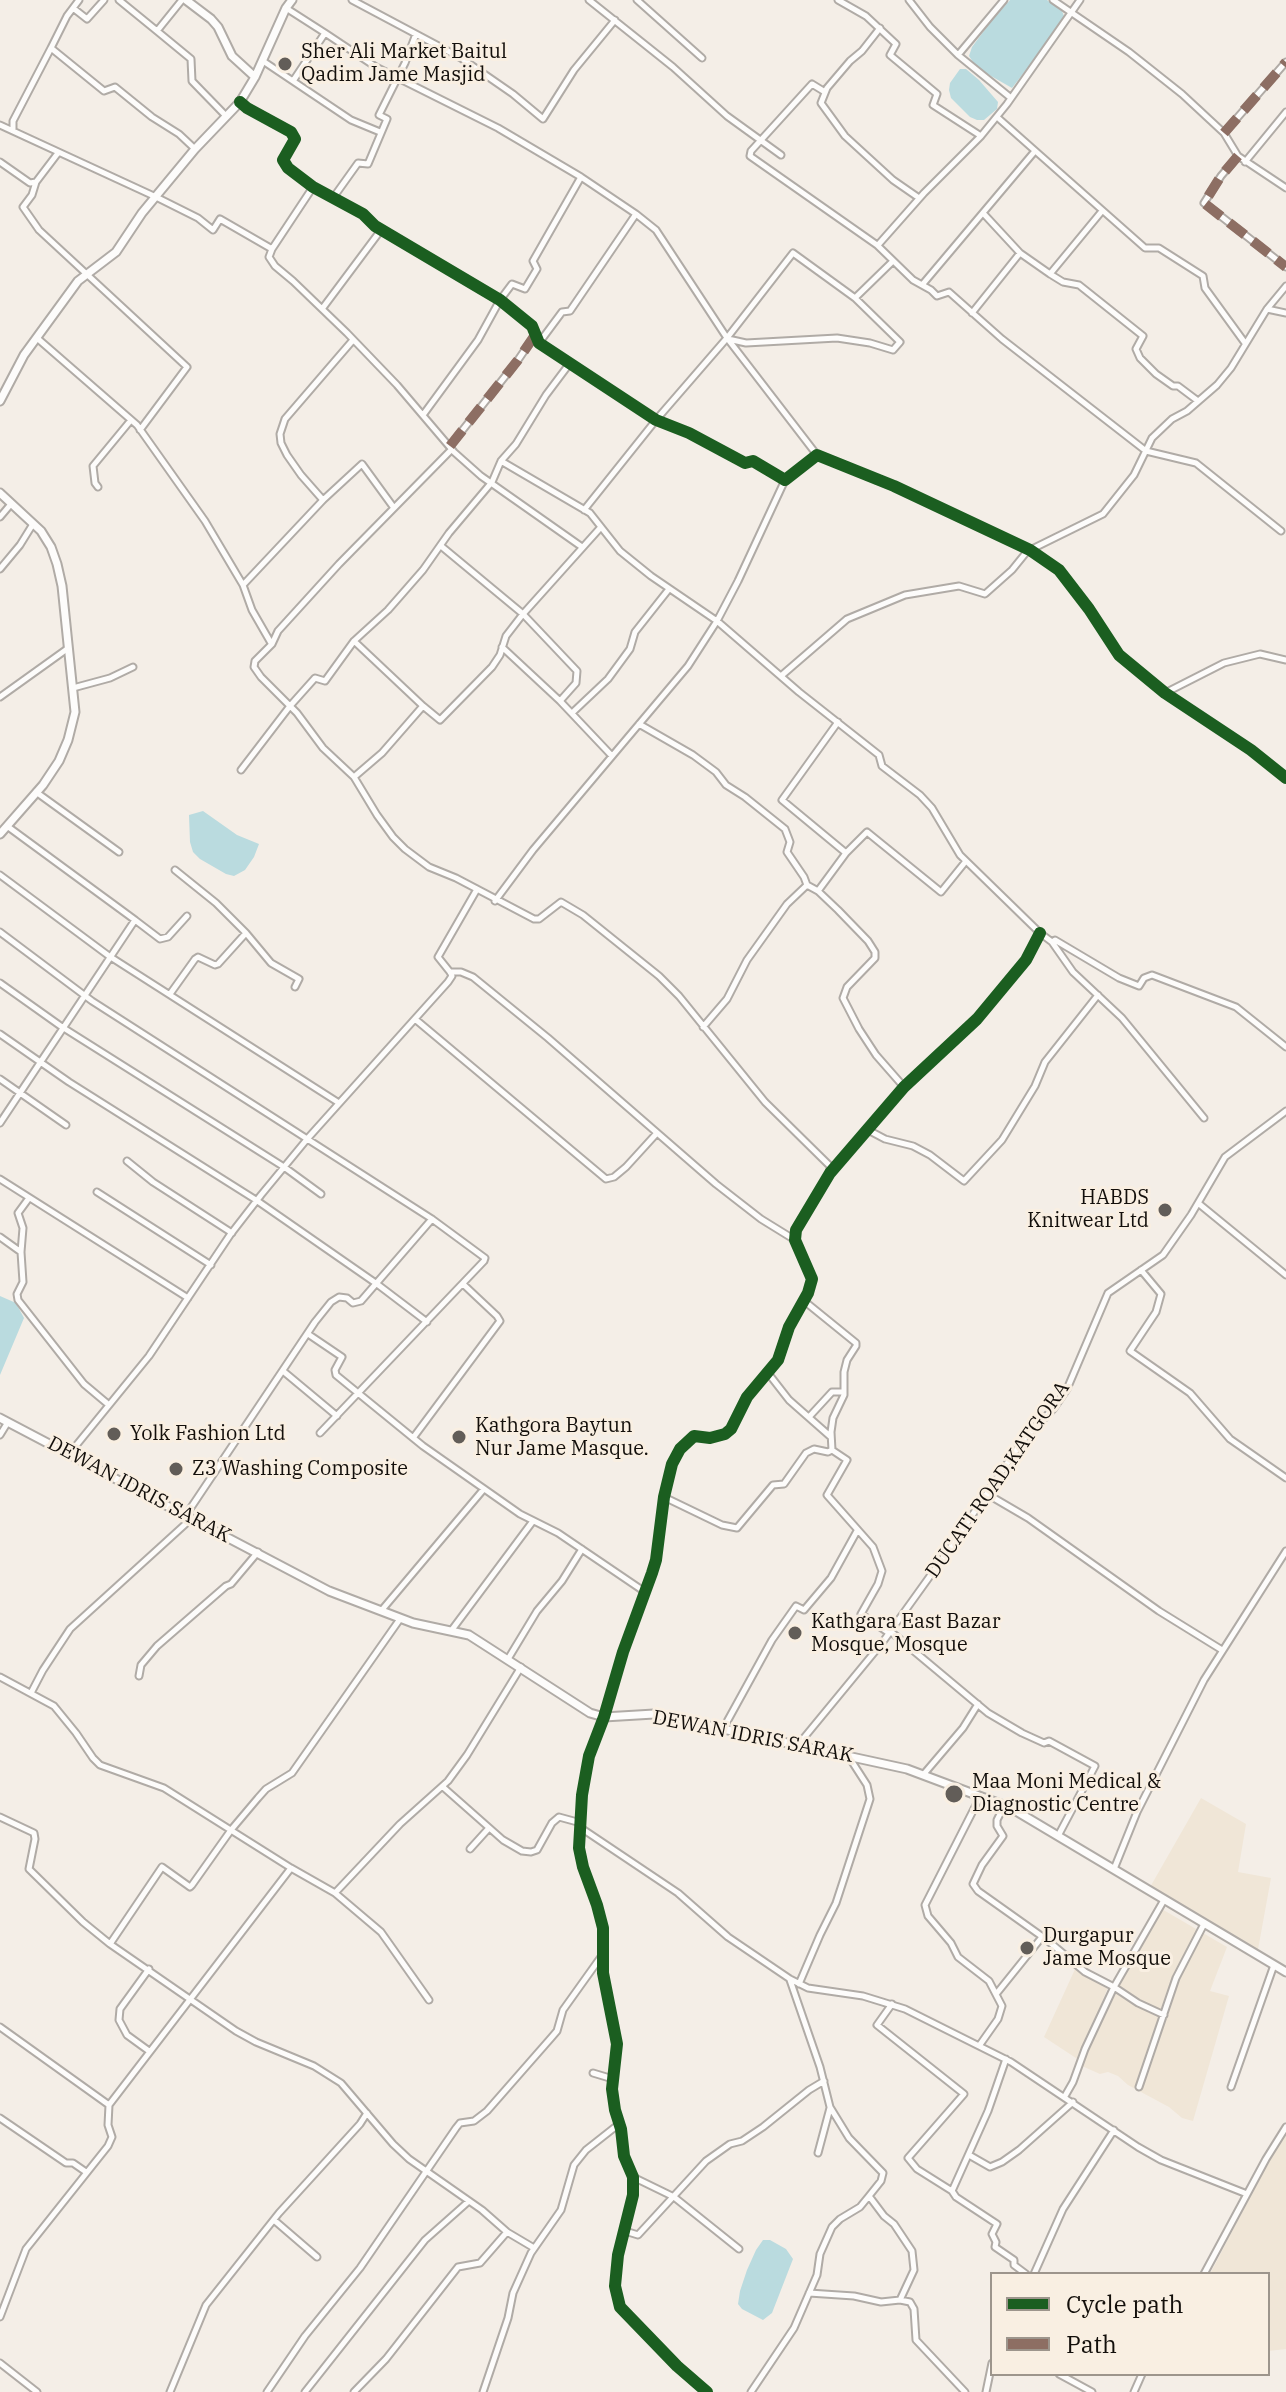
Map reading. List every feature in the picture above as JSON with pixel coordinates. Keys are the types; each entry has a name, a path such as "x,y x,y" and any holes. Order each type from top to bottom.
{"main road":[{"path":"184,0 211,19 232,56 255,77"},
{"path":"0,401 13,374 78,281 116,252 142,213 195,149 240,102 292,0"},
{"path":"0,493 33,523 51,547 57,564 75,712 59,761 3,828"},
{"name":"DEWAN IDRIS SARAK","path":"4,1420 329,1591 400,1619 469,1635 590,1713 604,1717 654,1714 907,1769 1004,1806 1286,1972"}],"street":[{"path":"13,129 13,121 79,0"},
{"path":"73,8 87,19 104,0"},
{"path":"119,0 191,59 192,81 227,117"},
{"path":"157,31 184,0"},
{"path":"352,0 461,58 543,119 574,70 615,20"},
{"path":"589,0 673,67 727,116 781,155"},
{"path":"637,0 702,58"},
{"path":"838,0 866,16 896,44 890,55 937,94 933,105 981,136"},
{"path":"909,0 958,55 1011,98"},
{"path":"958,55 1004,0"},
{"path":"1053,0 1129,52 1182,94 1224,133 1238,156 1286,188"},
{"path":"877,245 997,117 1080,0"},
{"path":"286,8 367,63 498,128 636,214 656,230 727,338 817,455 894,486 1030,550 1059,570 1119,655 1165,693 1251,750 1286,778"},
{"path":"880,28 836,76 821,103 838,128 893,180 919,198"},
{"path":"293,81 325,33"},
{"path":"333,198 358,163 368,164 387,119 379,115 416,34"},
{"path":"51,48 104,91 115,87 195,149"},
{"path":"263,61 348,119 380,132"},
{"path":"1224,133 1286,62"},
{"path":"825,92 812,84 751,151 750,156 877,245 892,262 937,296 949,292 1002,339 1146,451 1196,463 1281,531"},
{"path":"240,102 291,132 295,139 283,160 288,168 313,187 363,214 381,230 500,300 532,326 539,343 656,420 689,433 745,463 753,461 785,480"},
{"path":"1245,162 1286,112"},
{"path":"997,117 1145,248 1159,248 1203,276 1205,288 1245,343"},
{"path":"0,125 156,197 198,218 213,230 220,219 272,249"},
{"path":"922,285 1035,151"},
{"path":"58,153 36,182 32,195 23,207 39,230 187,367 140,430"},
{"path":"1238,156 1204,203 1286,267"},
{"path":"0,162 30,183 36,182"},
{"path":"423,415 478,340 512,284 525,289 537,269 533,261 581,177"},
{"path":"313,187 272,249 269,257 275,266 353,340 451,448 481,476 582,547"},
{"path":"1050,274 1102,211"},
{"path":"983,213 1020,253 1063,282 1079,285 1143,336 1136,349 1140,358 1156,374 1198,401"},
{"path":"539,343 562,312 570,311 636,214"},
{"path":"322,309 381,230"},
{"path":"584,510 727,338 793,253 855,298 900,342 893,350 837,338 746,343 727,338"},
{"path":"972,313 1020,253"},
{"path":"855,298 892,262"},
{"path":"781,676 847,619 905,595 959,586 985,594 1030,550 1103,514 1134,475 1152,438 1172,419 1187,411 1231,368 1267,309 1286,286"},
{"path":"1267,309 1286,313"},
{"path":"535,335 451,448 278,631 272,644 255,661 254,667 323,748 354,777 377,815 405,849 429,867 534,919 544,916 557,904 565,903 659,976 765,1102 830,1166 830,1173"},
{"path":"37,338 140,430 205,521 243,585 252,610 272,644"},
{"path":"323,500 292,463 281,443 280,434 285,419 353,340"},
{"path":"241,770 315,678 325,681 354,641 388,610 441,546 492,482 501,461 516,444 570,363"},
{"path":"98,487 93,466 131,420"},
{"path":"495,901 533,850 688,666 717,621 785,480 817,455"},
{"path":"501,461 584,510 620,551 717,621 879,755 882,766 932,808 960,855 1052,942 1073,972 1122,1018 1204,1118"},
{"path":"243,585 323,500 362,464 394,508"},
{"path":"0,517 11,504"},
{"path":"0,569 33,523"},
{"path":"354,641 440,720 492,667 506,636 523,614 601,527"},
{"path":"441,546 523,614 577,671 576,683 560,701"},
{"path":"572,713 608,679 630,649 635,632 669,589"},
{"path":"502,647 560,701 612,756"},
{"path":"0,697 67,649"},
{"path":"1165,693 1224,663 1260,654 1286,660"},
{"path":"72,688 110,678 133,667"},
{"path":"354,777 382,753 423,706"},
{"path":"838,722 782,800 846,853"},
{"path":"639,724 693,755 716,772 726,785 785,829 790,842 787,852 807,885 818,891 868,941 875,958 847,987 843,998 876,1055 904,1087"},
{"path":"36,792 119,852"},
{"path":"3,828 160,939 168,937 187,916"},
{"path":"818,891 846,853 867,832 941,892 966,861"},
{"path":"175,870 216,903 271,963 299,979 295,987"},
{"path":"0,875 109,956 339,1103"},
{"path":"703,1027 727,999 747,960 787,904 807,885"},
{"path":"70,1453 149,1356 256,1200 448,982 452,976 438,957 476,891"},
{"path":"0,1123 135,920"},
{"path":"0,932 84,996 432,1219 485,1258 320,1433"},
{"path":"170,994 195,959 198,957 218,964 246,933"},
{"path":"707,2392 620,2307 615,2286 618,2255 633,2195 633,2177 624,2156 612,2089 617,2044 604,1986 603,1928 579,1848 582,1795 589,1756 656,1560 664,1497 672,1464 680,1449 694,1436 710,1438 731,1429 747,1397 778,1360 789,1327 812,1279 795,1240 796,1230 830,1173 904,1087 977,1019 1026,960 1040,933"},
{"path":"1052,942 1055,940 1119,978 1139,986 1144,978 1152,975 1236,1007 1286,1047"},
{"path":"450,972 473,977 716,1184 761,1219 795,1240"},
{"path":"0,983 62,1027 284,1167 321,1194"},
{"path":"868,1130 930,1155 964,1181 1002,1140 1035,1086 1045,1062 1098,995"},
{"path":"415,1019 606,1179 614,1177 626,1167 657,1133"},
{"path":"0,1034 256,1200 427,1322"},
{"path":"0,1079 66,1125"},
{"name":"DUCATI ROAD,KATGORA","path":"798,1746 841,1696 889,1632 1023,1440 1054,1408 1067,1389 1108,1293 1163,1255 1225,1157 1286,1111"},
{"path":"127,1161 153,1182 232,1233"},
{"path":"0,1179 189,1298"},
{"path":"97,1192 211,1265"},
{"path":"29,1198 18,1213 23,1228 23,1282 17,1294 18,1300 84,1384 109,1405"},
{"path":"1198,1203 1286,1275"},
{"path":"31,1693 70,1629 189,1516 283,1371 335,1299 343,1297 358,1304 432,1219"},
{"path":"0,1237 21,1252"},
{"path":"1141,1270 1161,1294 1156,1312 1130,1351 1190,1393 1230,1439 1283,1476 1286,1467"},
{"path":"413,1438 500,1321 463,1284"},
{"path":"803,1300 856,1343 847,1360 844,1392 833,1418 832,1450"},
{"path":"308,1334 342,1357 335,1370 336,1375 413,1438 483,1490 582,1549 645,1592"},
{"path":"283,1371 337,1416"},
{"path":"768,1373 789,1400 831,1437"},
{"path":"809,1417 832,1392 844,1392"},
{"path":"0,1435 4,1420"},
{"path":"664,1497 722,1525 737,1528 773,1485 784,1484 810,1450 832,1450"},
{"path":"832,1450 847,1460 827,1495 873,1547 882,1571 861,1614 889,1632 1009,1726 1044,1743 1049,1741 1095,1766 1058,1836"},
{"path":"381,1612 483,1490"},
{"path":"987,1494 1028,1518 1159,1611 1222,1650"},
{"path":"451,1631 533,1521"},
{"path":"723,1729 772,1640 796,1606 804,1610 831,1578 857,1531"},
{"path":"508,1659 537,1611 562,1581 582,1549"},
{"path":"1114,1870 1137,1812 1204,1680 1286,1551"},
{"path":"139,1676 141,1665 157,1646 231,1584 258,1552"},
{"path":"110,1944 162,1867 190,1887 231,1830 266,1789 292,1773 400,1619"},
{"path":"335,1893 400,1824 443,1787 467,1755 521,1667"},
{"path":"0,1677 54,1706 100,1765 164,1788 335,1893 381,1932 429,2000"},
{"path":"923,1775 963,1728 978,1704"},
{"path":"799,1984 836,1903 870,1799 867,1785 849,1756"},
{"path":"443,1787 489,1828 522,1851 537,1850 552,1823 559,1817 581,1826 678,1893 728,1937 799,1984 892,2004 1006,2059 1161,2160 1247,2194"},
{"path":"979,2046 998,2019 1002,2006 989,1981 958,1957 951,1943 928,1916 925,1905 980,1797"},
{"path":"1004,1806 997,1820 1003,1836 982,1865 973,1884 978,1891 1085,1972 1164,2015"},
{"path":"0,1817 34,1833 29,1869 110,1944 256,2042 314,2066 341,2083 409,2159 507,2232 534,2248"},
{"path":"470,1849 489,1828"},
{"path":"0,2317 26,2249 108,2146 112,2137 108,2125 109,2105 291,1868"},
{"path":"1065,2096 1114,1987 1164,1900"},
{"path":"1139,2087 1176,1978 1204,1924"},
{"path":"997,1993 1042,1937"},
{"path":"267,2392 305,2336 360,2268 460,2123 474,2121 487,2111 557,2031 563,2010 604,1953"},
{"path":"1231,2087 1274,1965"},
{"path":"149,1969 120,2009 119,2020 127,2035 149,2051"},
{"path":"751,2392 794,2328 817,2275 820,2254 832,2227 860,2207 881,2181 883,2173 881,2167 849,2138 830,2107 790,1979"},
{"path":"892,2004 877,2025 964,2094 908,2158 917,2169 997,2224 992,2234 995,2247 1014,2260 1014,2265 1023,2272"},
{"path":"0,2027 109,2105"},
{"path":"952,2191 988,2111 1006,2059"},
{"path":"593,2073 613,2079"},
{"path":"625,2231 638,2235 696,2169 730,2144 742,2141 763,2127 824,2081"},
{"path":"969,2155 990,2167 1002,2162 1073,2102"},
{"path":"818,2153 830,2107"},
{"path":"170,2392 206,2305 274,2220 367,2113"},
{"path":"0,2118 66,2163 73,2163 86,2172"},
{"path":"483,2392 508,2318 513,2293 534,2248 561,2210 574,2165 586,2150 619,2124"},
{"path":"1205,2272 1286,2127"},
{"path":"1035,2272 1063,2209 1114,2130"},
{"path":"633,2177 674,2197 739,2249"},
{"path":"869,2196 894,2224 912,2251 914,2270 900,2300"},
{"path":"305,2392 425,2240 469,2201"},
{"path":"274,2220 317,2257"},
{"path":"354,2392 386,2359 458,2267 480,2263 507,2232"},
{"path":"808,2293 854,2296 881,2302 910,2302 914,2309 916,2340 965,2392"},
{"path":"1,2367 37,2392"},
{"path":"1063,2376 1092,2392"}],"shaded area":[{"path":"1201,1798 1246,1824 1238,1872 1271,1878 1257,1955 1149,1889"},
{"path":"1160,1908 1227,1947 1210,1991 1229,1996 1193,2121 1182,2118 1118,2076 1108,2072 1100,2074 1082,2066 1108,1997"},
{"path":"1076,1967 1108,1987 1079,2060 1044,2037"},
{"path":"1286,2128 1286,2349 1270,2351 1270,2272 1211,2272"}],"water":[{"path":"1010,0 1047,0 1064,16 1063,22 1012,88 977,68 969,56 972,47"},
{"path":"960,69 966,69 979,80 998,102 997,109 984,120 970,117 951,98 950,83"},
{"path":"203,811 237,835 259,844 245,870 234,876 226,874 193,852 189,815"},
{"path":"0,1296 16,1303 24,1318 0,1375"},
{"path":"763,2240 770,2240 786,2249 793,2259 772,2313 763,2320 738,2304 747,2270"}],"marked path":[{"path":"1224,133 1286,62"},
{"path":"1238,156 1204,203 1286,267"},
{"path":"450,446 535,335"}],"cycle path":[{"path":"240,102 291,132 295,139 283,160 288,168 313,187 363,214 375,226 500,300 532,326 539,343 656,420 689,433 745,463 753,461 785,480 817,455 894,486 1030,550 1059,570 1119,655 1165,693 1251,750 1286,778"},
{"path":"707,2392 620,2307 615,2286 618,2255 633,2195 633,2177 624,2156 612,2089 617,2044 603,1973 603,1928 579,1848 582,1795 589,1756 656,1560 664,1497 672,1464 680,1449 694,1436 710,1438 731,1429 747,1397 778,1360 789,1327 808,1293 812,1279 795,1240 796,1230 830,1173 904,1087 977,1019 1026,960 1040,933"}],"place":[{"name":"Sher Ali Market Baitul Qadim Jame Masjid","path":"285,64"},
{"name":"HABDS Knitwear Ltd","path":"1165,1210"},
{"name":"Yolk Fashion Ltd","path":"114,1434"},
{"name":"Kathgora Baytun Nur Jame Masque.","path":"459,1437"},
{"name":"Z3 Washing Composite","path":"176,1469"},
{"name":"Kathgara East Bazar Mosque, Mosque","path":"795,1633"},
{"name":"Maa Moni Medical & Diagnostic Centre","path":"954,1794"},
{"name":"Durgapur Jame Mosque","path":"1027,1948"}]}
